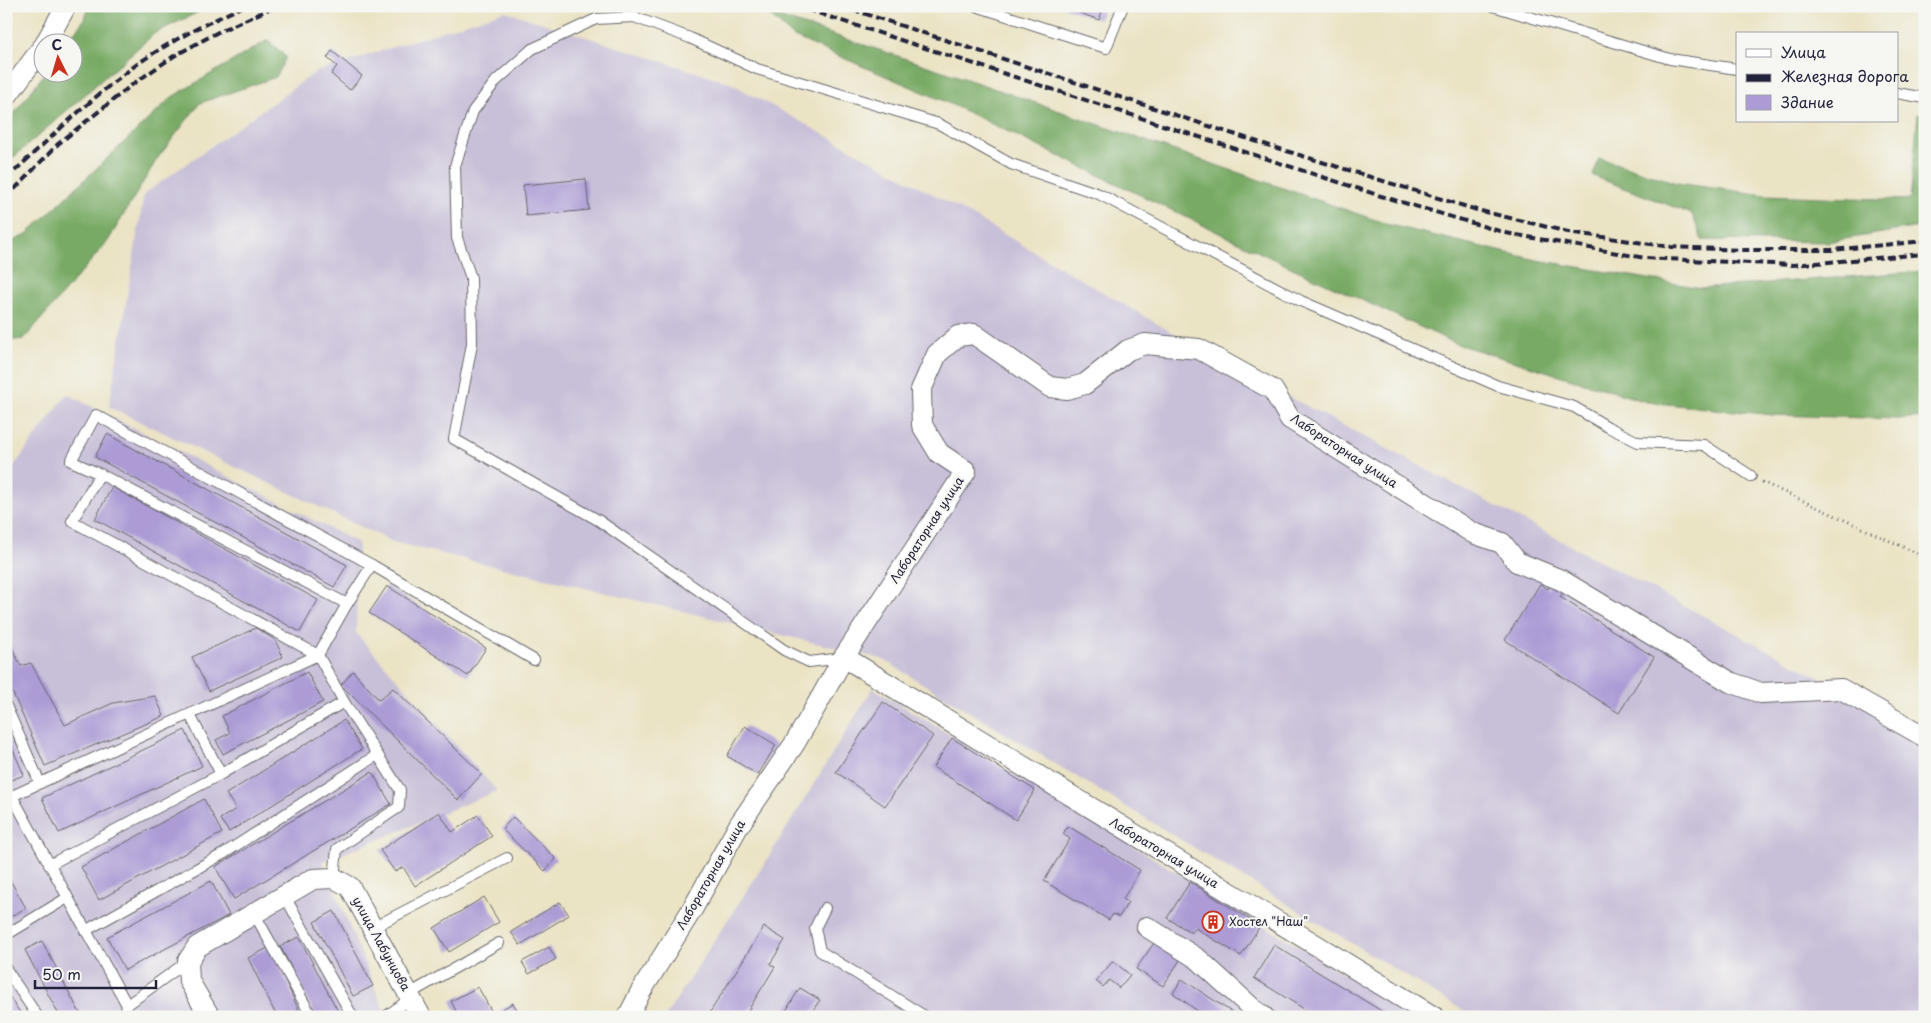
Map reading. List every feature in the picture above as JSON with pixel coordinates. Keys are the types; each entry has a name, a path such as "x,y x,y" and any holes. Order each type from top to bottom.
{"street":[{"path":"52,32 66,6"},
{"path":"6,97 32,62"},
{"name":"Лабораторная улица","path":"628,1017 640,992 693,908 739,825 795,743 844,657 966,471 939,453 922,424 921,390 937,354 958,336 974,334 1050,387 1067,390 1086,384 1128,350 1146,344 1200,349 1273,390 1290,419 1473,533 1502,543 1517,562 1561,580 1730,682 1761,693 1841,689 1925,737"},
{"name":"Лабораторная улица","path":"844,657 1411,1011 1434,1017"},
{"path":"210,1017 189,980 188,961 197,947 313,879 334,878"},
{"name":"улица Лабунцова","path":"334,878 350,887 421,1017"},
{"path":"1147,927 1198,959 1264,1017"}],"lane":[{"path":"976,6 1106,48 1122,6"},
{"path":"1493,6 1670,59 1736,69"},
{"path":"844,657 809,662 784,650 598,520 454,439 472,344 471,278 457,238 455,166 473,111 496,81 532,49 596,19 634,16 690,38 757,69 939,124 1011,164 1099,194 1301,301 1498,386 1574,407 1608,428 1638,442 1704,445 1751,476"},
{"path":"1898,93 1925,98"},
{"path":"347,604 71,460 96,415 372,564 534,660"},
{"path":"100,474 72,521 318,655 344,702 400,790 399,807 337,849 334,878"},
{"path":"125,1017 127,1005 9,796 318,655 372,564"},
{"path":"49,865 221,774 344,702"},
{"path":"6,706 40,783"},
{"path":"190,715 221,774"},
{"path":"85,931 223,854 378,755"},
{"path":"372,928 507,858"},
{"path":"284,895 353,1017"},
{"path":"6,935 68,898"},
{"path":"825,908 815,928 820,951 926,1017"},
{"path":"254,913 312,1017"},
{"path":"385,1017 410,996 499,943"},
{"path":"127,1005 188,961"},
{"path":"6,969 38,1017"}],"path":[{"path":"1751,476 1925,558"}],"shaded area":[{"path":"505,11 730,83 971,215 1214,357 1841,689 1925,730 1925,1017 1474,1017 882,659 393,542 109,407 144,194 316,72"},
{"path":"67,394 358,543 356,633 497,791 323,862 387,1017 6,1017 6,477"},
{"path":"873,688 1415,1017 665,1017 768,858"}],"green space":[{"path":"90,6 211,6 155,33 6,164 6,124 38,82 82,82 82,32 75,32 83,21"},
{"path":"767,13 952,74 1390,225 1537,260 1701,288 1925,271 1925,417 1898,419 1773,415 1647,402 1457,344 1284,264 944,101 794,37"},
{"path":"268,40 286,57 276,77 200,103 157,159 108,241 24,339 6,341 6,244 26,235 172,97"},
{"path":"1918,114 1925,115 1925,226 1827,242 1702,240 1692,214 1593,176 1599,158 1677,183 1765,195 1910,200"}],"building":[{"path":"1061,6 1104,6 1099,20"},
{"path":"332,51 362,76 350,90 331,74 337,66 327,58"},
{"path":"586,179 589,210 526,216 523,185"},
{"path":"107,434 347,565 334,587 95,457"},
{"path":"112,487 318,600 300,632 95,519"},
{"path":"1552,583 1564,591 1560,597 1654,657 1619,713 1505,640 1540,584 1548,589"},
{"path":"387,586 486,648 468,676 369,613"},
{"path":"256,628 275,640 283,657 209,691 192,657"},
{"path":"6,636 21,666 31,663 65,725 113,703 155,696 164,716 45,766 6,678"},
{"path":"353,671 379,700 393,688 482,774 458,800 341,685"},
{"path":"307,672 323,702 223,754 216,740 230,733 222,716"},
{"path":"883,702 933,736 885,806 836,772"},
{"path":"344,720 362,749 229,832 220,819 236,809 226,794"},
{"path":"745,726 776,745 758,775 727,756"},
{"path":"185,730 202,766 59,833 42,798"},
{"path":"6,734 24,775 6,782"},
{"path":"952,738 1035,790 1016,820 933,767"},
{"path":"372,772 391,804 234,899 215,867"},
{"path":"204,799 222,833 99,900 81,867"},
{"path":"439,812 452,832 478,815 492,836 415,886 403,867 395,872 380,850"},
{"path":"513,817 556,859 545,871 502,829"},
{"path":"1068,826 1140,870 1123,899 1128,902 1119,917 1113,914 1109,920 1044,881 1070,839 1063,834"},
{"path":"6,873 26,908 6,919"},
{"path":"211,881 229,915 125,970 107,937"},
{"name":"Хостел \"Наш\"","path":"1190,882 1260,926 1241,956 1195,928 1192,933 1167,918"},
{"path":"484,897 499,922 449,952 434,928"},
{"path":"560,902 569,915 520,945 511,932"},
{"path":"334,911 373,986 353,996 314,922"},
{"path":"764,927 785,940 770,964 775,967 744,1017 707,1017"},
{"path":"299,937 341,1017 317,1017 280,946"},
{"path":"42,941 82,1017 60,1017 25,950"},
{"path":"1154,943 1180,960 1163,986 1136,969"},
{"path":"1274,945 1388,1015 1388,1017 1317,1017 1254,978"},
{"path":"270,947 302,1017 277,1017 248,958"},
{"path":"549,947 556,959 529,974 522,962"},
{"path":"1113,961 1130,975 1119,988 1109,980 1103,987 1096,981"},
{"path":"1182,979 1239,1017 1197,1016 1199,1012 1173,993"},
{"path":"478,987 493,1014 513,1003 521,1017 459,1017 451,1001"},
{"path":"800,988 820,1000 811,1013 817,1017 782,1017"},
{"path":"6,992 23,1017 6,1017"}],"railway":[{"path":"6,179 86,106 136,65 189,33 244,6"},
{"path":"6,198 58,144 133,84 174,56 218,32 276,6"},
{"path":"796,6 1381,196 1506,233 1645,258 1793,265 1925,254"},
{"path":"841,6 1264,144 1477,210 1568,232 1671,247 1741,250 1831,250 1925,241"}],"place":[{"name":"Хостел \"Наш\"","path":"1213,922"}]}
